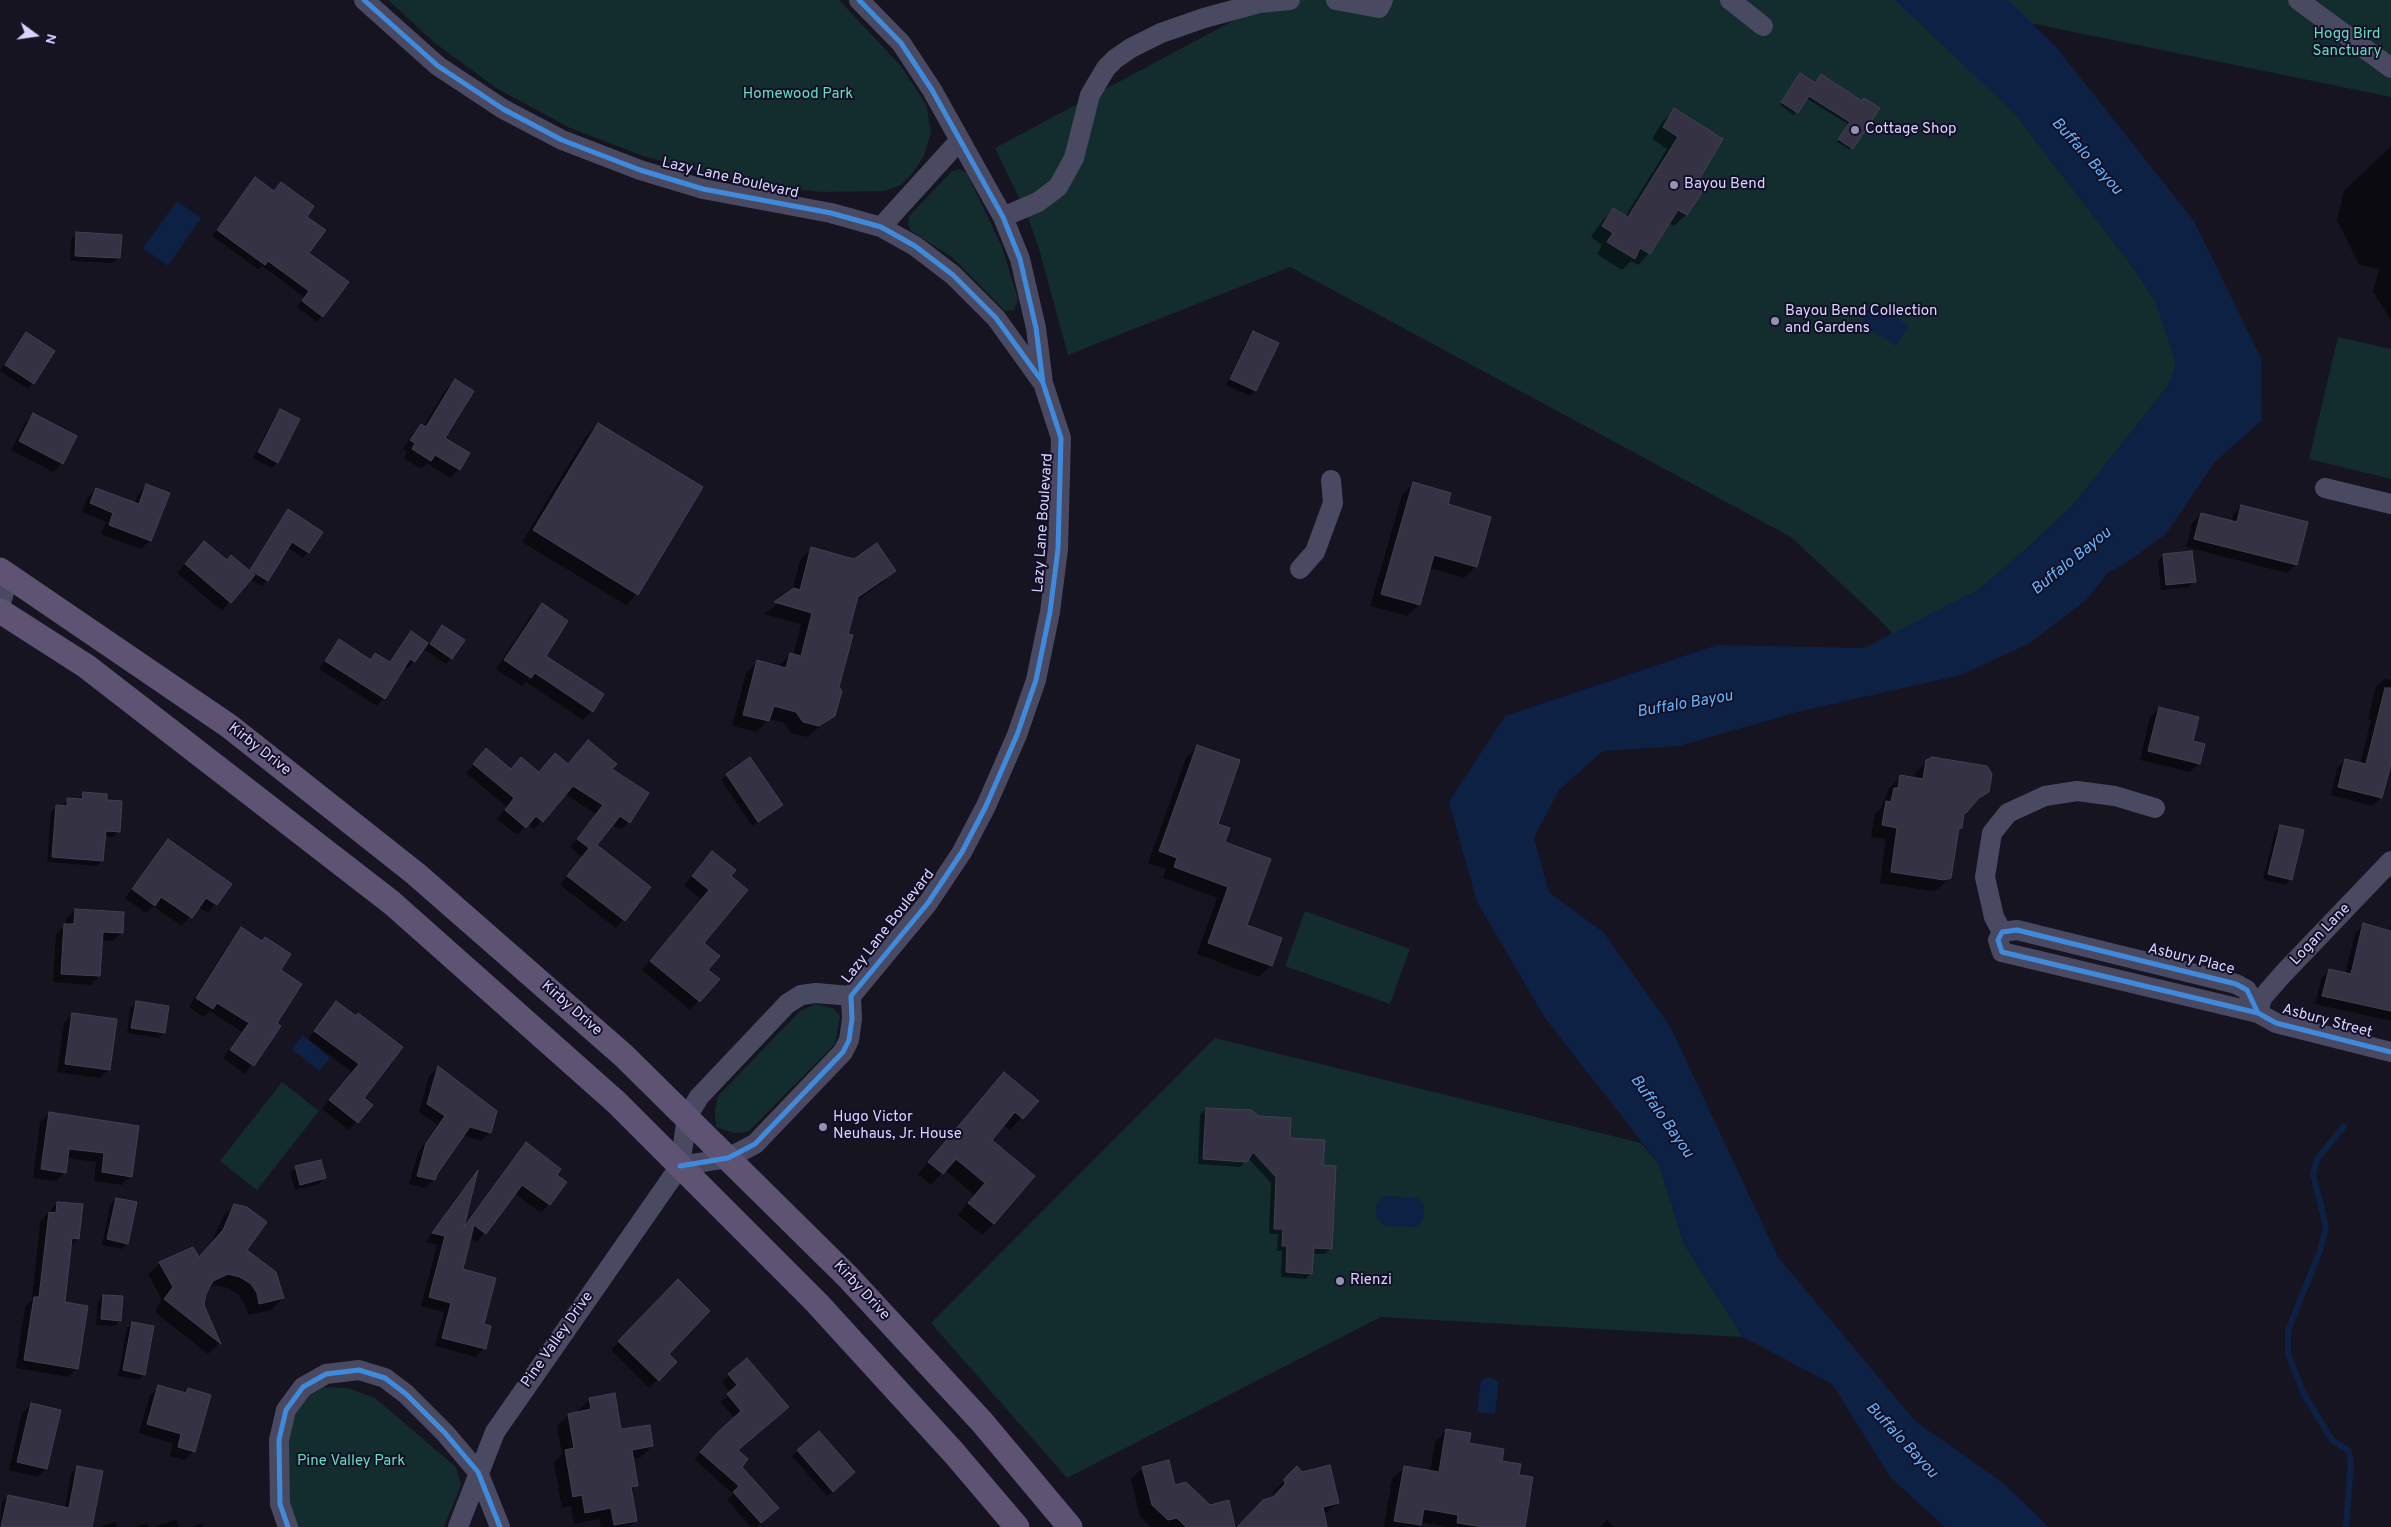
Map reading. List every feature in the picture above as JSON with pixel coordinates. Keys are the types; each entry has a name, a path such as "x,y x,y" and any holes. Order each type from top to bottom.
{"main road":[{"name":"Kirby Drive","path":"4,573 229,726 400,862 624,1054 855,1284 976,1416 1070,1527"},
{"path":"0,611 86,666 392,903 616,1102 817,1303 954,1453 1017,1527"}],"street":[{"name":"Lazy Lane Boulevard","path":"364,0 438,66 502,109 562,140 640,170 703,189 831,214 882,227 915,246 953,275 996,318 1043,384"},
{"name":"Lazy Lane Boulevard","path":"680,1166 728,1158 755,1144 843,1052 848,1040 852,1019 850,996 928,903 962,852 990,797 1017,735 1036,680 1050,612 1058,550 1061,438 1043,384 1030,298 1020,259 1004,217 901,43 859,0"},
{"path":"1004,217 1038,202 1058,187 1074,158 1090,95 1106,68 1115,59 1131,48 1161,33 1204,18 1259,3 1290,0"},
{"path":"1336,0 1379,8 1383,0"},
{"path":"1730,0 1763,26"},
{"path":"2298,0 2391,68"},
{"path":"882,227 960,140"},
{"path":"1300,570 1315,552 1333,503 1331,480"},
{"path":"2325,488 2391,504"},
{"path":"0,606 4,573"},
{"path":"2155,808 2115,796 2077,791 2045,796 2008,813 1992,833 1985,877 1994,917 2002,932 1998,940 2002,952 2258,1013"},
{"name":"Logan Lane","path":"2258,1013 2262,998 2282,975 2391,861"},
{"name":"Asbury Place","path":"2002,932 2017,930 2236,984 2247,990 2258,1013"},
{"path":"2098,975 2105,952"},
{"name":"Lazy Lane Boulevard","path":"686,1117 702,1094 787,1004 801,996 816,993 850,996"},
{"name":"Asbury Street","path":"2258,1013 2276,1022 2391,1052"},
{"path":"680,1166 686,1117"},
{"name":"Pine Valley Drive","path":"458,1527 494,1432 680,1166"},
{"path":"288,1527 280,1504 279,1440 286,1410 304,1387 326,1374 359,1370 385,1378 406,1394 445,1433 478,1472 500,1527"}],"green space":[{"name":"Homewood Park","path":"388,0 839,0 900,65 926,104 931,132 924,156 912,174 901,185 884,191 821,192 741,183 643,156 570,128 496,88 435,43"},
{"name":"Bayou Bend Collection and Gardens","path":"1272,0 2391,0 2391,97 2025,22 1950,51 2016,115 2136,271 2156,302 2176,362 2170,383 2075,503 2032,544 1978,590 1897,639 1881,621 1791,537 1290,267 1068,355 1039,249 1028,217 995,148"},
{"path":"959,169 967,173 1002,247 1018,299 1014,310 1005,311 953,258 910,230 909,216 952,171"},
{"path":"2338,337 2391,349 2391,479 2309,459"},
{"path":"1305,911 1410,949 1390,1004 1285,966"},
{"path":"815,1004 833,1008 840,1016 835,1044 748,1132 734,1133 716,1127 715,1111 718,1096 800,1011"},
{"name":"Rienzi","path":"1215,1038 1641,1143 1659,1164 1684,1244 1743,1337 1381,1317 1067,1478 931,1323"},
{"path":"282,1082 319,1111 257,1190 220,1161"},
{"name":"Pine Valley Park","path":"318,1387 348,1388 375,1398 456,1467 461,1485 444,1527 294,1527 286,1490 286,1444 298,1405"}],"water":[{"name":"Buffalo Bayou","path":"1895,0 2008,0 2057,48 2194,221 2261,358 2262,420 2215,462 2166,534 2129,561 2108,573 2086,600 2030,643 1961,675 1797,712 1679,746 1603,751 1559,790 1534,838 1549,892 1604,933 1671,1028 1778,1257 1915,1421 2002,1482 2049,1527 1945,1527 1891,1478 1832,1384 1743,1337 1684,1244 1659,1164 1545,1018 1477,902 1449,802 1505,716 1717,645 1864,648 1978,590 2032,544 2075,503 2170,383 2176,362 2156,302 2136,271 2016,115"},
{"path":"177,201 201,218 168,266 143,248"},
{"path":"1874,303 1909,326 1896,346 1862,324 1864,319 1860,316 1866,306 1870,309"},
{"path":"303,1035 330,1058 319,1071 292,1049"},
{"path":"1385,1196 1418,1198 1424,1205 1423,1220 1416,1227 1384,1226 1376,1216 1377,1203"},
{"path":"1490,1377 1499,1382 1495,1414 1477,1412 1481,1380"}],"building":[{"path":"1800,73 1815,83 1821,74 1862,101 1864,98 1880,108 1853,149 1838,139 1850,122 1809,96 1798,113 1781,102"},
{"name":"Bayou Bend","path":"1674,108 1723,139 1697,183 1705,188 1687,215 1678,210 1650,254 1640,248 1635,259 1607,242 1613,233 1602,226 1613,208 1628,217 1678,137 1663,127"},
{"path":"255,177 274,191 281,182 314,206 307,217 326,230 309,253 349,282 323,317 302,301 309,291 268,261 265,265 217,230"},
{"path":"76,232 122,235 120,258 75,256"},
{"path":"1253,331 1279,343 1256,391 1230,379"},
{"path":"26,332 55,351 34,384 5,365"},
{"path":"455,379 474,391 445,438 470,453 460,470 435,455 431,461 412,449 415,443 410,440 421,424 426,427"},
{"path":"280,409 300,419 278,463 258,452"},
{"path":"33,413 77,436 63,464 19,441"},
{"path":"598,423 703,487 638,595 533,530"},
{"path":"1413,482 1451,493 1448,504 1491,517 1477,567 1434,555 1420,605 1381,594"},
{"path":"146,484 170,493 151,541 109,525 113,513 90,503 96,488 139,504"},
{"path":"2241,505 2308,522 2297,565 2194,539 2201,513 2237,522"},
{"path":"288,509 323,532 309,553 292,542 268,581 250,570"},
{"path":"204,541 227,560 231,555 255,575 231,603 185,564"},
{"path":"877,543 896,571 858,597 848,634 853,635 839,687 842,691 835,716 819,726 803,722 796,712 774,706 769,721 743,715 757,660 786,668 790,653 801,656 812,613 774,602 794,588 800,590 811,547 854,559"},
{"path":"2192,551 2196,582 2166,585 2163,554"},
{"path":"542,603 568,621 546,656 604,694 593,712 535,673 531,678 504,660"},
{"path":"442,625 465,640 452,659 430,644"},
{"path":"411,631 428,643 415,662 410,659 385,699 325,661 339,639 371,660 375,653 390,662"},
{"path":"2385,688 2391,688 2391,764 2382,798 2338,787 2345,759 2366,764"},
{"path":"2159,707 2199,717 2193,741 2205,744 2200,764 2148,751"},
{"path":"588,740 617,764 612,769 649,793 630,823 620,816 597,845 651,887 625,921 567,876 589,848 577,839 603,805 573,786 543,822 536,816 526,828 505,810 514,798 473,764 486,748 511,769 521,757 539,772 555,753 568,764"},
{"path":"1197,745 1240,760 1218,824 1230,828 1225,842 1271,859 1247,925 1282,938 1272,966 1208,943 1228,887 1174,867 1177,858 1159,851"},
{"path":"750,757 783,805 758,822 726,774"},
{"path":"1932,757 1987,766 1992,774 1989,792 1979,798 1964,813 1962,828 1959,828 1951,878 1944,880 1891,872 1897,828 1882,825 1886,801 1891,802 1894,788 1898,788 1900,775 1923,779 1926,760"},
{"path":"83,792 107,794 107,800 122,801 120,832 106,831 103,861 52,857 56,805 67,806 67,798 82,799"},
{"path":"2280,825 2304,830 2292,880 2268,874"},
{"path":"168,839 232,884 217,905 206,898 192,918 161,897 155,906 132,889"},
{"path":"712,851 736,870 731,876 748,890 704,943 720,956 708,970 720,979 700,1002 650,961 709,890 692,876"},
{"path":"75,909 124,912 123,933 103,932 100,976 61,974 64,924 74,924"},
{"path":"2363,923 2391,931 2391,1011 2322,996 2329,969 2351,974"},
{"path":"241,927 262,941 265,937 291,954 281,970 302,984 277,1023 281,1026 254,1066 230,1050 249,1023 217,1003 213,1009 196,998"},
{"path":"136,1001 169,1006 165,1033 131,1028"},
{"path":"336,1001 356,1016 358,1013 403,1047 364,1098 373,1105 358,1123 329,1100 359,1064 314,1031"},
{"path":"72,1013 117,1019 110,1070 65,1064"},
{"path":"438,1066 497,1111 491,1133 470,1127 437,1174 435,1180 417,1176 426,1143 445,1116 427,1104"},
{"path":"1004,1072 1039,1101 1023,1119 1015,1112 992,1140 1035,1176 994,1224 968,1203 985,1183 956,1159 943,1174 928,1162"},
{"name":"Rienzi","path":"1206,1108 1251,1110 1259,1116 1291,1118 1290,1138 1325,1140 1323,1165 1336,1166 1332,1249 1314,1248 1312,1274 1286,1272 1287,1246 1282,1246 1283,1229 1274,1229 1276,1177 1253,1152 1247,1162 1203,1159"},
{"path":"49,1112 139,1126 132,1177 102,1172 104,1153 69,1149 66,1173 41,1169"},
{"path":"526,1142 561,1169 557,1175 567,1182 550,1205 522,1185 486,1234 474,1225 463,1269 496,1278 484,1324 491,1326 486,1349 442,1338 451,1303 429,1297 445,1236 432,1233 478,1170 464,1227"},
{"path":"321,1160 326,1178 300,1185 295,1166"},
{"path":"116,1198 137,1202 128,1244 107,1239"},
{"path":"57,1202 83,1204 79,1239 72,1238 65,1302 88,1306 78,1369 24,1360 34,1297 39,1297 49,1212 56,1213"},
{"path":"234,1204 247,1207 267,1222 247,1250 276,1272 284,1298 259,1304 257,1293 251,1284 240,1277 228,1274 213,1281 206,1294 204,1305 221,1344 164,1299 173,1287 159,1262 193,1247 199,1257 223,1230"},
{"path":"678,1279 710,1311 669,1354 677,1362 659,1381 618,1341"},
{"path":"103,1295 123,1296 121,1321 101,1319"},
{"path":"132,1322 154,1326 145,1375 123,1370"},
{"path":"747,1358 789,1407 738,1450 748,1459 742,1467 779,1508 761,1523 733,1492 739,1486 700,1452 741,1411 727,1394 737,1385 728,1374"},
{"path":"158,1385 186,1393 188,1388 211,1395 195,1452 178,1447 181,1434 147,1424"},
{"path":"615,1393 621,1429 650,1425 653,1446 632,1450 638,1486 631,1487 637,1521 614,1525 611,1508 585,1513 582,1495 573,1497 565,1450 574,1448 568,1414 591,1409 589,1398"},
{"path":"31,1403 61,1410 47,1469 17,1462"},
{"path":"1446,1429 1471,1433 1469,1443 1504,1449 1502,1461 1521,1464 1519,1475 1533,1477 1525,1527 1483,1527 1457,1523 1458,1515 1424,1509 1421,1525 1394,1521 1404,1466 1439,1472"},
{"path":"819,1431 855,1472 833,1492 797,1450"},
{"path":"1169,1460 1175,1485 1186,1482 1210,1505 1229,1500 1235,1527 1186,1527 1177,1518 1168,1520 1152,1505 1142,1467"},
{"path":"1330,1465 1339,1503 1323,1507 1327,1527 1237,1527 1263,1500 1273,1497 1285,1484 1284,1479 1297,1466 1302,1472"},
{"path":"77,1466 103,1471 92,1527 1,1527 8,1495 69,1508"}],"waterway":[{"path":"2344,1126 2317,1159 2313,1174 2326,1227 2320,1251 2288,1330 2288,1354 2304,1394 2332,1440 2349,1451 2351,1463 2346,1527"}],"cycle path":[{"path":"364,0 438,66 503,109 562,140 640,170 703,189 831,213 881,227 915,246 953,275 996,318 1042,381"},
{"path":"680,1166 728,1158 755,1144 843,1052 849,1040 852,1019 851,996 928,903 962,852 986,806 1017,735 1036,680 1050,612 1058,549 1061,438 1043,383 1036,328 1020,259 1003,217 932,90 901,43 859,0"},
{"path":"2258,1013 2247,990 2236,984 2017,930 2002,932 1998,940 2002,952 2258,1013 2276,1023 2391,1052"},
{"path":"288,1527 280,1504 279,1440 286,1410 303,1387 326,1374 359,1370 385,1378 406,1394 445,1433 478,1472 500,1527"}],"place":[{"name":"Cottage Shop","path":"1855,130"},
{"name":"Bayou Bend","path":"1674,185"},
{"name":"Bayou Bend Collection and Gardens","path":"1775,321"},
{"name":"Hugo Victor Neuhaus, Jr. House","path":"823,1127"},
{"name":"Rienzi","path":"1340,1281"}],"park label":[{"name":"Hogg Bird Sanctuary","path":"2347,44"}]}
